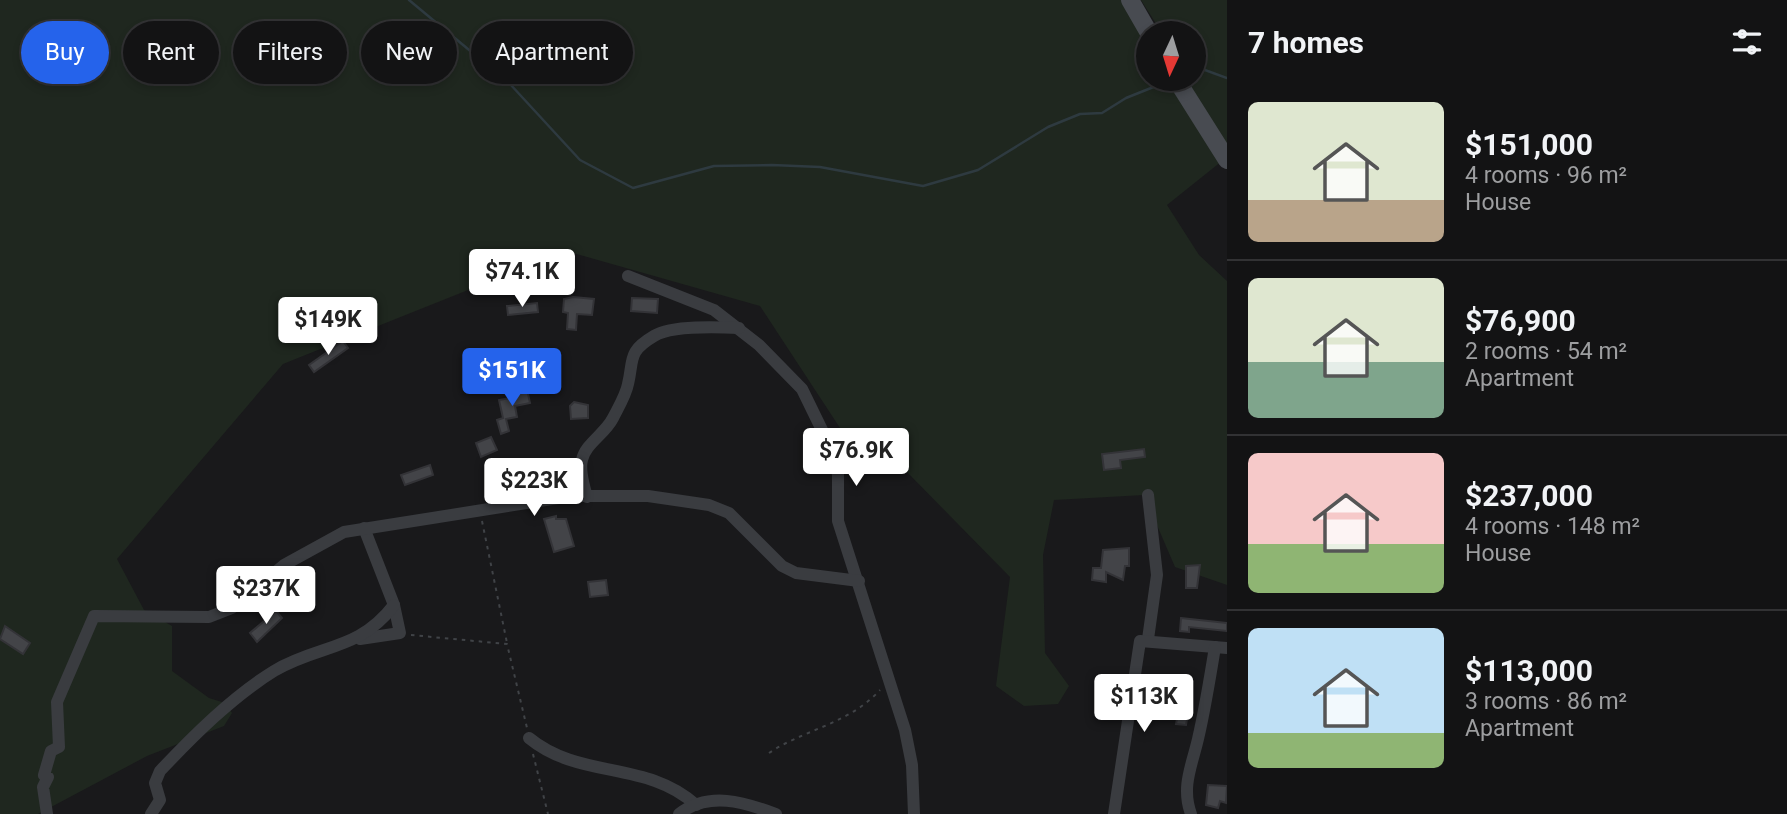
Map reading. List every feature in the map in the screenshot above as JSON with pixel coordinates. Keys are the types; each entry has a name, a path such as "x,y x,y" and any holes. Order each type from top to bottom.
{"street":[{"path":"1130,0 1142,21"},
{"path":"1184,91 1227,160"},
{"path":"628,276 690,299 739,328 802,389 838,474 838,521 908,742 914,814"},
{"path":"587,497 581,462 589,445 601,437 612,420 628,384 629,362 635,352 658,334 705,327 739,328"},
{"path":"1148,495 1157,575 1148,639"},
{"path":"47,814 43,786 48,777 44,775 51,751 59,747 57,702 94,616 209,617 219,614 324,541 364,528 481,512 542,498 648,496 709,505 729,513 789,570 859,581"},
{"path":"356,639 400,634 394,604 364,528"},
{"path":"151,814 160,800 155,783 160,771 235,702 285,665 356,639 377,626 394,604"},
{"path":"1114,814 1140,643 1148,639 1221,648 1186,786 1191,814"},
{"path":"530,738 546,752 564,760 664,782 696,805"},
{"path":"679,814 714,799 755,806 776,814"}],"path":[{"path":"481,512 507,644 548,814"},
{"path":"400,634 507,644"},
{"path":"769,753 788,741 844,719 868,703 890,679"}],"shaded area":[{"path":"0,0 1125,0 1138,21 1136,91 1179,91 1222,161 1167,205 1199,255 1227,281 1227,585 1175,567 1144,495 1054,500 1043,555 1045,653 1069,686 1058,704 1024,706 996,686 1010,577 904,469 859,457 760,306 566,251 283,364 117,559 144,610 172,626 172,671 209,698 225,703 232,713 224,726 147,756 38,814 0,814"},
{"path":"1141,0 1227,0 1227,145 1193,91 1206,91 1206,21 1154,21"}],"building":[{"path":"632,298 658,299 657,313 631,311"},
{"path":"564,299 594,299 592,315 577,314 576,330 567,329 568,313 563,312"},
{"path":"537,303 538,312 508,315 507,306"},
{"path":"343,341 348,348 314,372 309,365"},
{"path":"527,389 530,403 515,406 517,417 506,419 509,431 501,434 497,420 503,418 499,400 516,397 515,392"},
{"path":"574,402 588,405 588,418 571,419 570,406"},
{"path":"491,437 497,450 481,457 476,443"},
{"path":"1144,449 1145,457 1120,460 1121,468 1104,470 1102,454"},
{"path":"430,465 433,475 405,485 401,475"},
{"path":"556,516 556,519 566,519 574,546 554,552 544,519"},
{"path":"1129,548 1129,566 1125,566 1123,580 1106,572 1106,582 1092,580 1093,568 1101,568 1103,550"},
{"path":"1200,565 1197,588 1186,588 1186,566"},
{"path":"606,580 608,595 590,597 588,582"},
{"path":"276,611 282,618 257,642 250,633"},
{"path":"1181,618 1227,623 1227,631 1189,627 1189,632 1180,631"},
{"path":"5,626 30,643 23,654 0,639"},
{"path":"1181,690 1192,691 1186,725 1176,724 1177,719 1149,716 1150,705 1179,704"},
{"path":"1208,785 1227,786 1226,803 1220,801 1218,808 1206,805"}],"waterway":[{"path":"409,0 510,84 580,160 633,188 714,166 772,165 820,167 923,186 978,170 1048,127 1080,114 1102,113 1144,91"},
{"path":"1206,70 1227,78"}]}
